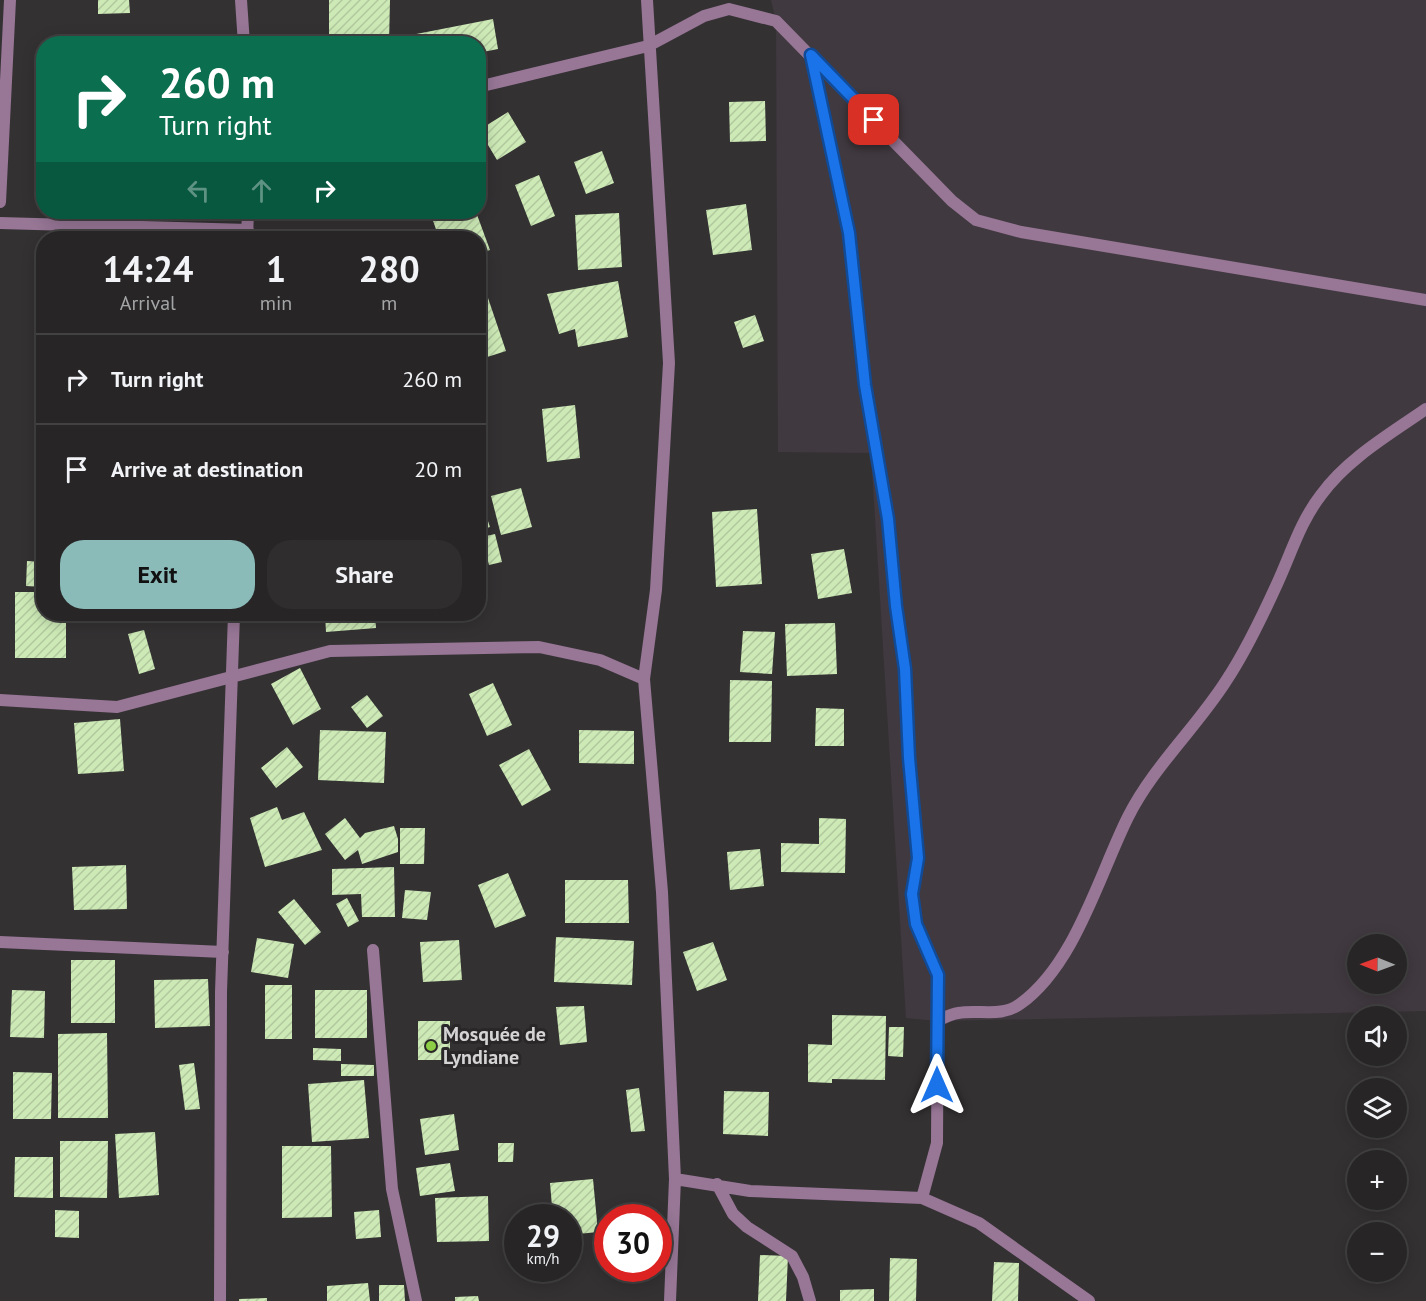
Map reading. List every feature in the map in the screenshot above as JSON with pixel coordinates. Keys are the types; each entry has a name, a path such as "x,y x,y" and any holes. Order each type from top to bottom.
{"street":[{"path":"0,202 10,0"},
{"path":"241,0 243,36"},
{"path":"647,0 669,363 656,590 644,679 662,892 675,1179 670,1301"},
{"path":"486,85 648,46 704,15 729,9 776,21 952,201 976,220 1020,232 1426,300"},
{"path":"811,55 849,233 865,385 888,519 896,606 905,669 909,758 918,858 912,894 916,924 938,975 937,1143 922,1198"},
{"path":"0,224 174,231"},
{"path":"937,1021 959,1013 990,1014 1018,1006 1042,985 1071,941 1108,867 1129,817 1164,761 1191,730 1226,681 1277,584 1295,539 1321,495 1345,469 1426,409"},
{"path":"220,1301 221,992 234,621"},
{"path":"0,700 117,707 330,651 539,647 600,660 644,679"},
{"path":"0,942 224,952"},
{"path":"373,950 392,1189 416,1301"},
{"path":"675,1179 750,1191 922,1198 979,1223 1089,1301"},
{"path":"717,1184 733,1214 747,1227 792,1256 803,1277 810,1301"}],"shaded area":[{"path":"771,0 1426,0 1426,1011 1407,1011 1407,1006 1347,1006 1347,1013 937,1021 906,1018 871,453 778,452 776,21"}],"building":[{"path":"98,0 129,0 130,13 98,14"},
{"path":"329,0 390,0 389,36 329,36"},
{"path":"493,19 498,49 486,51 486,36 406,36"},
{"path":"765,101 766,141 730,142 729,102"},
{"path":"508,112 526,142 497,160 486,142 486,126"},
{"path":"602,151 614,183 586,194 574,162"},
{"path":"539,175 555,216 531,226 515,185"},
{"path":"746,204 752,250 713,255 706,210"},
{"path":"619,213 622,267 578,270 575,215"},
{"path":"432,219 479,219 483,231 437,231"},
{"path":"486,239 490,250 486,251"},
{"path":"618,281 628,337 578,347 575,329 559,334 547,294"},
{"path":"488,298 506,351 486,357 486,299"},
{"path":"755,315 764,341 743,348 734,322"},
{"path":"575,405 580,458 547,462 542,409"},
{"path":"521,488 532,527 501,535 491,496"},
{"path":"757,509 762,584 716,587 712,512"},
{"path":"486,515 490,527 486,528"},
{"path":"495,534 502,562 489,565 486,536"},
{"path":"844,549 852,593 818,599 811,554"},
{"path":"27,561 36,562 36,587 26,586"},
{"path":"15,592 36,592 36,621 66,621 66,658 15,658"},
{"path":"325,621 376,621 376,628 326,632"},
{"path":"835,623 837,674 787,676 785,624"},
{"path":"144,630 155,669 139,674 128,634"},
{"path":"743,631 775,632 772,674 740,672"},
{"path":"300,668 321,709 293,725 271,684"},
{"path":"730,680 772,681 771,742 729,742"},
{"path":"493,683 512,725 487,736 469,694"},
{"path":"367,695 383,716 367,728 351,707"},
{"path":"816,708 844,709 844,746 815,746"},
{"path":"120,719 124,771 78,774 74,723"},
{"path":"320,730 386,732 384,783 318,780"},
{"path":"579,730 634,731 634,764 579,763"},
{"path":"287,747 303,767 276,788 261,768"},
{"path":"529,749 551,790 522,806 499,765"},
{"path":"277,807 282,820 304,812 322,850 265,867 250,818"},
{"path":"345,818 360,838 365,833 394,826 398,839 398,852 362,864 358,850 345,860 325,834"},
{"path":"819,818 846,819 845,873 781,872 781,843 819,844"},
{"path":"400,828 425,828 424,864 400,864"},
{"path":"760,849 764,886 730,890 727,852"},
{"path":"126,865 127,909 74,910 72,867"},
{"path":"394,867 395,917 362,917 361,894 332,895 332,869"},
{"path":"508,873 526,916 495,928 478,885"},
{"path":"565,880 628,880 629,923 565,923"},
{"path":"405,890 431,892 427,920 402,918"},
{"path":"347,898 359,921 348,927 336,904"},
{"path":"294,899 321,932 305,945 278,912"},
{"path":"556,937 634,941 632,985 554,982"},
{"path":"257,938 294,944 288,978 251,972"},
{"path":"459,940 462,980 423,982 420,942"},
{"path":"713,942 727,980 697,991 683,952"},
{"path":"71,960 115,960 115,1023 71,1023"},
{"path":"208,979 210,1026 155,1028 154,980"},
{"path":"265,985 292,985 292,1039 265,1039"},
{"path":"12,990 45,991 44,1038 10,1037"},
{"path":"315,990 367,990 367,1038 315,1038"},
{"path":"584,1006 587,1042 560,1045 556,1007"},
{"path":"832,1015 886,1016 885,1080 832,1079 832,1083 808,1082 808,1044 832,1045"},
{"path":"418,1021 450,1021 450,1060 418,1060"},
{"path":"889,1027 904,1027 903,1057 888,1056"},
{"path":"107,1033 108,1118 58,1118 58,1034"},
{"path":"313,1048 341,1049 341,1061 313,1060"},
{"path":"194,1063 200,1109 185,1110 179,1065"},
{"path":"341,1064 374,1065 374,1076 341,1076"},
{"path":"13,1072 52,1073 51,1119 13,1119"},
{"path":"364,1080 369,1138 312,1142 308,1084"},
{"path":"639,1088 645,1131 631,1132 626,1090"},
{"path":"724,1091 769,1092 768,1136 723,1134"},
{"path":"454,1114 459,1150 425,1155 420,1119"},
{"path":"155,1132 159,1195 119,1198 115,1134"},
{"path":"60,1141 108,1141 107,1198 60,1197"},
{"path":"498,1143 514,1143 513,1162 498,1162"},
{"path":"282,1146 331,1146 332,1217 282,1218"},
{"path":"15,1157 53,1157 53,1198 14,1197"},
{"path":"450,1163 455,1191 420,1196 416,1168"},
{"path":"593,1179 595,1204 594,1232 582,1234 582,1204 552,1204 550,1183"},
{"path":"488,1196 489,1241 437,1242 435,1198"},
{"path":"55,1210 79,1211 79,1238 55,1237"},
{"path":"379,1210 381,1237 356,1239 354,1212"},
{"path":"760,1255 788,1256 786,1301 758,1301"},
{"path":"890,1258 917,1259 916,1301 889,1301"},
{"path":"994,1262 1019,1263 1018,1301 992,1301"},
{"path":"368,1283 370,1301 327,1301 327,1286"},
{"path":"379,1285 404,1285 405,1301 379,1301"},
{"path":"874,1289 874,1301 840,1301 840,1290"},
{"path":"478,1296 479,1301 455,1301 455,1297"},
{"path":"267,1298 267,1301 239,1301 239,1299"}],"place":[{"name":"Mosquée de Lyndiane","path":"431,1046"}],"route":[{"path":"874,120 811,55 849,233 865,385 888,519 896,606 905,669 909,758 918,858 912,894 916,924 938,975 937,1085"}]}
